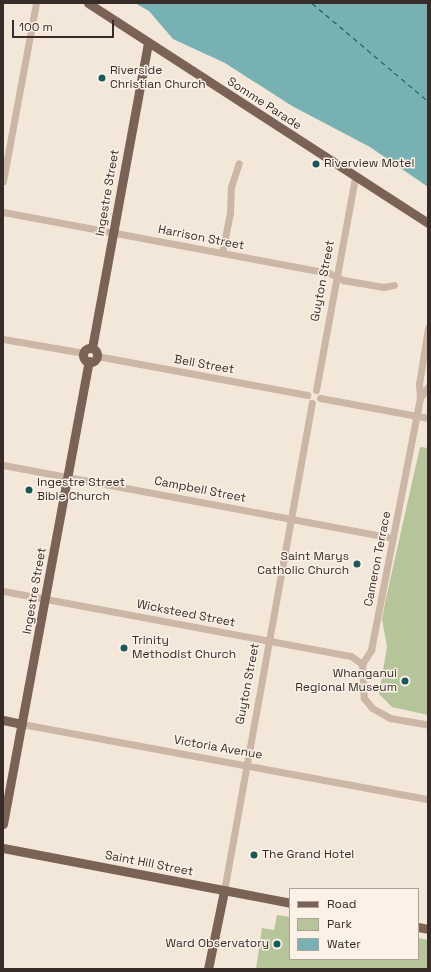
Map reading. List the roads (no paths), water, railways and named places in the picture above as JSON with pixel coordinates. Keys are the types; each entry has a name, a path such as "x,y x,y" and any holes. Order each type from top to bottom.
{"main road":[{"name":"Somme Parade","path":"88,3 428,223"},
{"name":"Ingestre Street","path":"3,824 46,599 88,354 113,232 148,43"},
{"path":"88,354 97,356"},
{"name":"Victoria Avenue","path":"3,720 22,724"},
{"name":"Saint Hill Street","path":"3,848 289,903"},
{"name":"Guyton Street","path":"208,969 224,891"}],"street":[{"path":"3,181 36,3"},
{"path":"222,253 230,213 230,187 239,163"},
{"name":"Guyton Street","path":"316,390 355,177"},
{"name":"Harrison Street","path":"3,212 222,253 383,287 394,285"},
{"path":"420,398 419,384 428,328"},
{"path":"3,339 88,354"},
{"name":"Bell Street","path":"97,356 307,395"},
{"path":"420,398 428,387"},
{"path":"311,390 316,390 320,398 316,403 312,403 307,399 307,395 311,390"},
{"path":"320,398 428,418"},
{"name":"Cameron Terrace","path":"362,664 371,650 420,398"},
{"name":"Guyton Street","path":"224,891 312,403"},
{"name":"Campbell Street","path":"3,465 392,538"},
{"name":"Wicksteed Street","path":"3,591 351,656 362,664"},
{"path":"362,664 363,695 367,704 390,718 428,725"},
{"name":"Victoria Avenue","path":"22,724 428,799"}],"water":[{"path":"135,3 428,3 428,187 370,147 292,106 225,63 173,39 149,11"}],"place":[{"name":"Riverside Christian Church","path":"102,78"},
{"name":"Riverview Motel","path":"316,164"},
{"name":"Ingestre Street Bible Church","path":"29,490"},
{"name":"Saint Marys Catholic Church","path":"357,564"},
{"name":"Trinity Methodist Church","path":"124,648"},
{"name":"Whanganui Regional Museum","path":"405,681"},
{"name":"The Grand Hotel","path":"254,855"},
{"name":"Ward Observatory","path":"277,944"}]}
